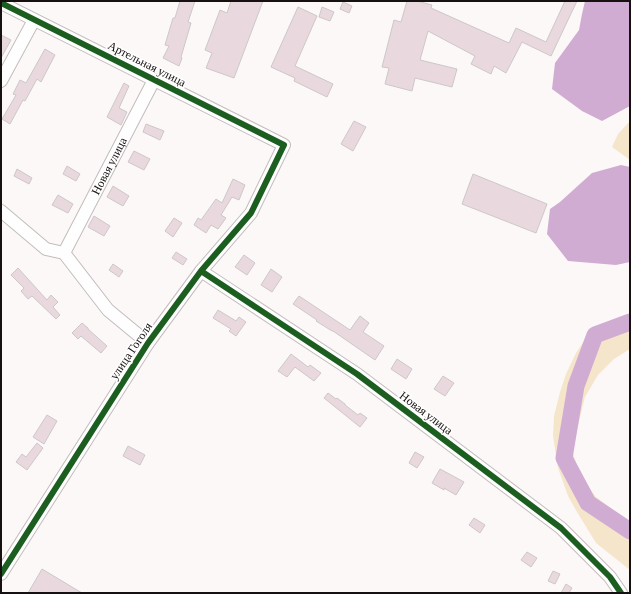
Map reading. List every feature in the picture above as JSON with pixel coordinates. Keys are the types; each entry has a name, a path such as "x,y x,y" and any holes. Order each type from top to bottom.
{"street":[{"name":"Артельная улица","path":"1,3 284,145"},
{"path":"1,81 34,20"},
{"name":"Новая улица","path":"64,253 154,80"},
{"name":"улица Гоголя","path":"1,574 148,342 201,271 251,213 284,145"},
{"path":"1,211 46,249 64,253 108,310 148,342"},
{"name":"Новая улица","path":"201,271 357,374 561,528 610,577 621,593"}],"shaded area":[{"path":"585,1 630,1 630,106 602,121 582,111 552,89 555,63 579,30"},
{"path":"630,121 630,160 612,147 618,134"},
{"path":"621,165 630,167 630,262 616,265 568,261 547,234 550,209 592,173"},
{"path":"630,313 630,349 614,359 598,375 585,397 572,450 579,472 595,496 630,523 630,570 596,543 577,512 568,496 558,468 553,436 554,416 560,392 566,374 576,353 588,335 601,324 620,319"}],"building":[{"path":"180,1 195,1 188,22 191,23 179,66 163,58 169,46 165,45"},
{"path":"231,1 263,1 234,78 206,68 212,53 205,50 220,10 227,13"},
{"path":"407,1 417,1 432,5 431,8 509,43 516,28 546,42 565,1 577,1 551,56 522,42 506,73 494,66 491,74 471,64 475,56 428,31 420,60 457,69 452,87 415,78 412,91 385,84 389,68 382,67 394,20 401,22"},
{"path":"343,2 352,6 349,13 340,9"},
{"path":"298,7 317,16 295,66 333,84 327,97 294,81 295,78 271,67"},
{"path":"322,7 334,12 330,21 319,17"},
{"path":"1,35 11,40 1,58"},
{"path":"45,49 55,55 41,82 37,79 25,101 23,100 10,124 2,119 16,95 13,94 20,80 26,83"},
{"path":"124,83 129,86 119,108 127,112 121,125 107,117"},
{"path":"354,121 366,127 353,151 341,144"},
{"path":"146,124 164,131 160,140 143,132"},
{"path":"134,151 150,159 144,170 128,162"},
{"path":"67,166 80,174 76,181 63,174"},
{"path":"17,169 32,178 29,184 14,176"},
{"path":"473,174 547,204 536,233 462,204"},
{"path":"233,179 245,185 239,200 232,197 221,215 226,218 218,229 211,225 206,233 194,225 198,218 201,220 216,199 222,203"},
{"path":"113,186 129,196 123,206 107,197"},
{"path":"58,195 73,204 68,213 52,205"},
{"path":"94,216 110,226 104,236 88,227"},
{"path":"174,218 182,223 173,237 165,231"},
{"path":"176,252 187,259 183,265 172,258"},
{"path":"244,255 255,263 247,275 235,267"},
{"path":"113,264 123,271 119,277 109,270"},
{"path":"18,268 47,300 51,295 58,302 53,307 60,315 56,319 32,296 28,299 21,291 24,288 11,275"},
{"path":"271,269 282,277 272,292 261,285"},
{"path":"299,296 350,330 360,316 369,323 363,332 384,346 375,360 293,304"},
{"path":"218,310 236,321 239,317 246,322 236,336 229,331 231,329 213,318"},
{"path":"82,323 107,346 101,353 81,336 78,339 72,333"},
{"path":"291,354 308,367 310,365 321,373 314,381 295,367 287,377 278,371"},
{"path":"397,359 412,369 406,379 391,369"},
{"path":"443,376 454,383 445,396 434,389"},
{"path":"328,393 336,399 337,398 358,415 360,413 367,418 360,427 324,398"},
{"path":"47,415 57,421 44,444 33,437"},
{"path":"37,443 43,448 27,470 16,462 22,454 26,457"},
{"path":"128,446 145,455 140,465 123,456"},
{"path":"415,452 424,457 417,468 409,463"},
{"path":"440,469 464,482 456,495 432,483"},
{"path":"474,518 485,525 480,533 469,525"},
{"path":"527,552 537,558 531,567 521,560"},
{"path":"42,569 82,593 28,593"},
{"path":"553,571 560,574 555,584 548,581"},
{"path":"566,584 572,588 569,593 561,593"}],"waterway":[{"path":"630,322 595,335 576,386 564,458 588,503 630,531"}],"cycle path":[{"path":"1,3 284,145 251,213 201,271 148,343 1,574"},
{"path":"201,271 357,374 561,528 610,577 621,593"}]}
